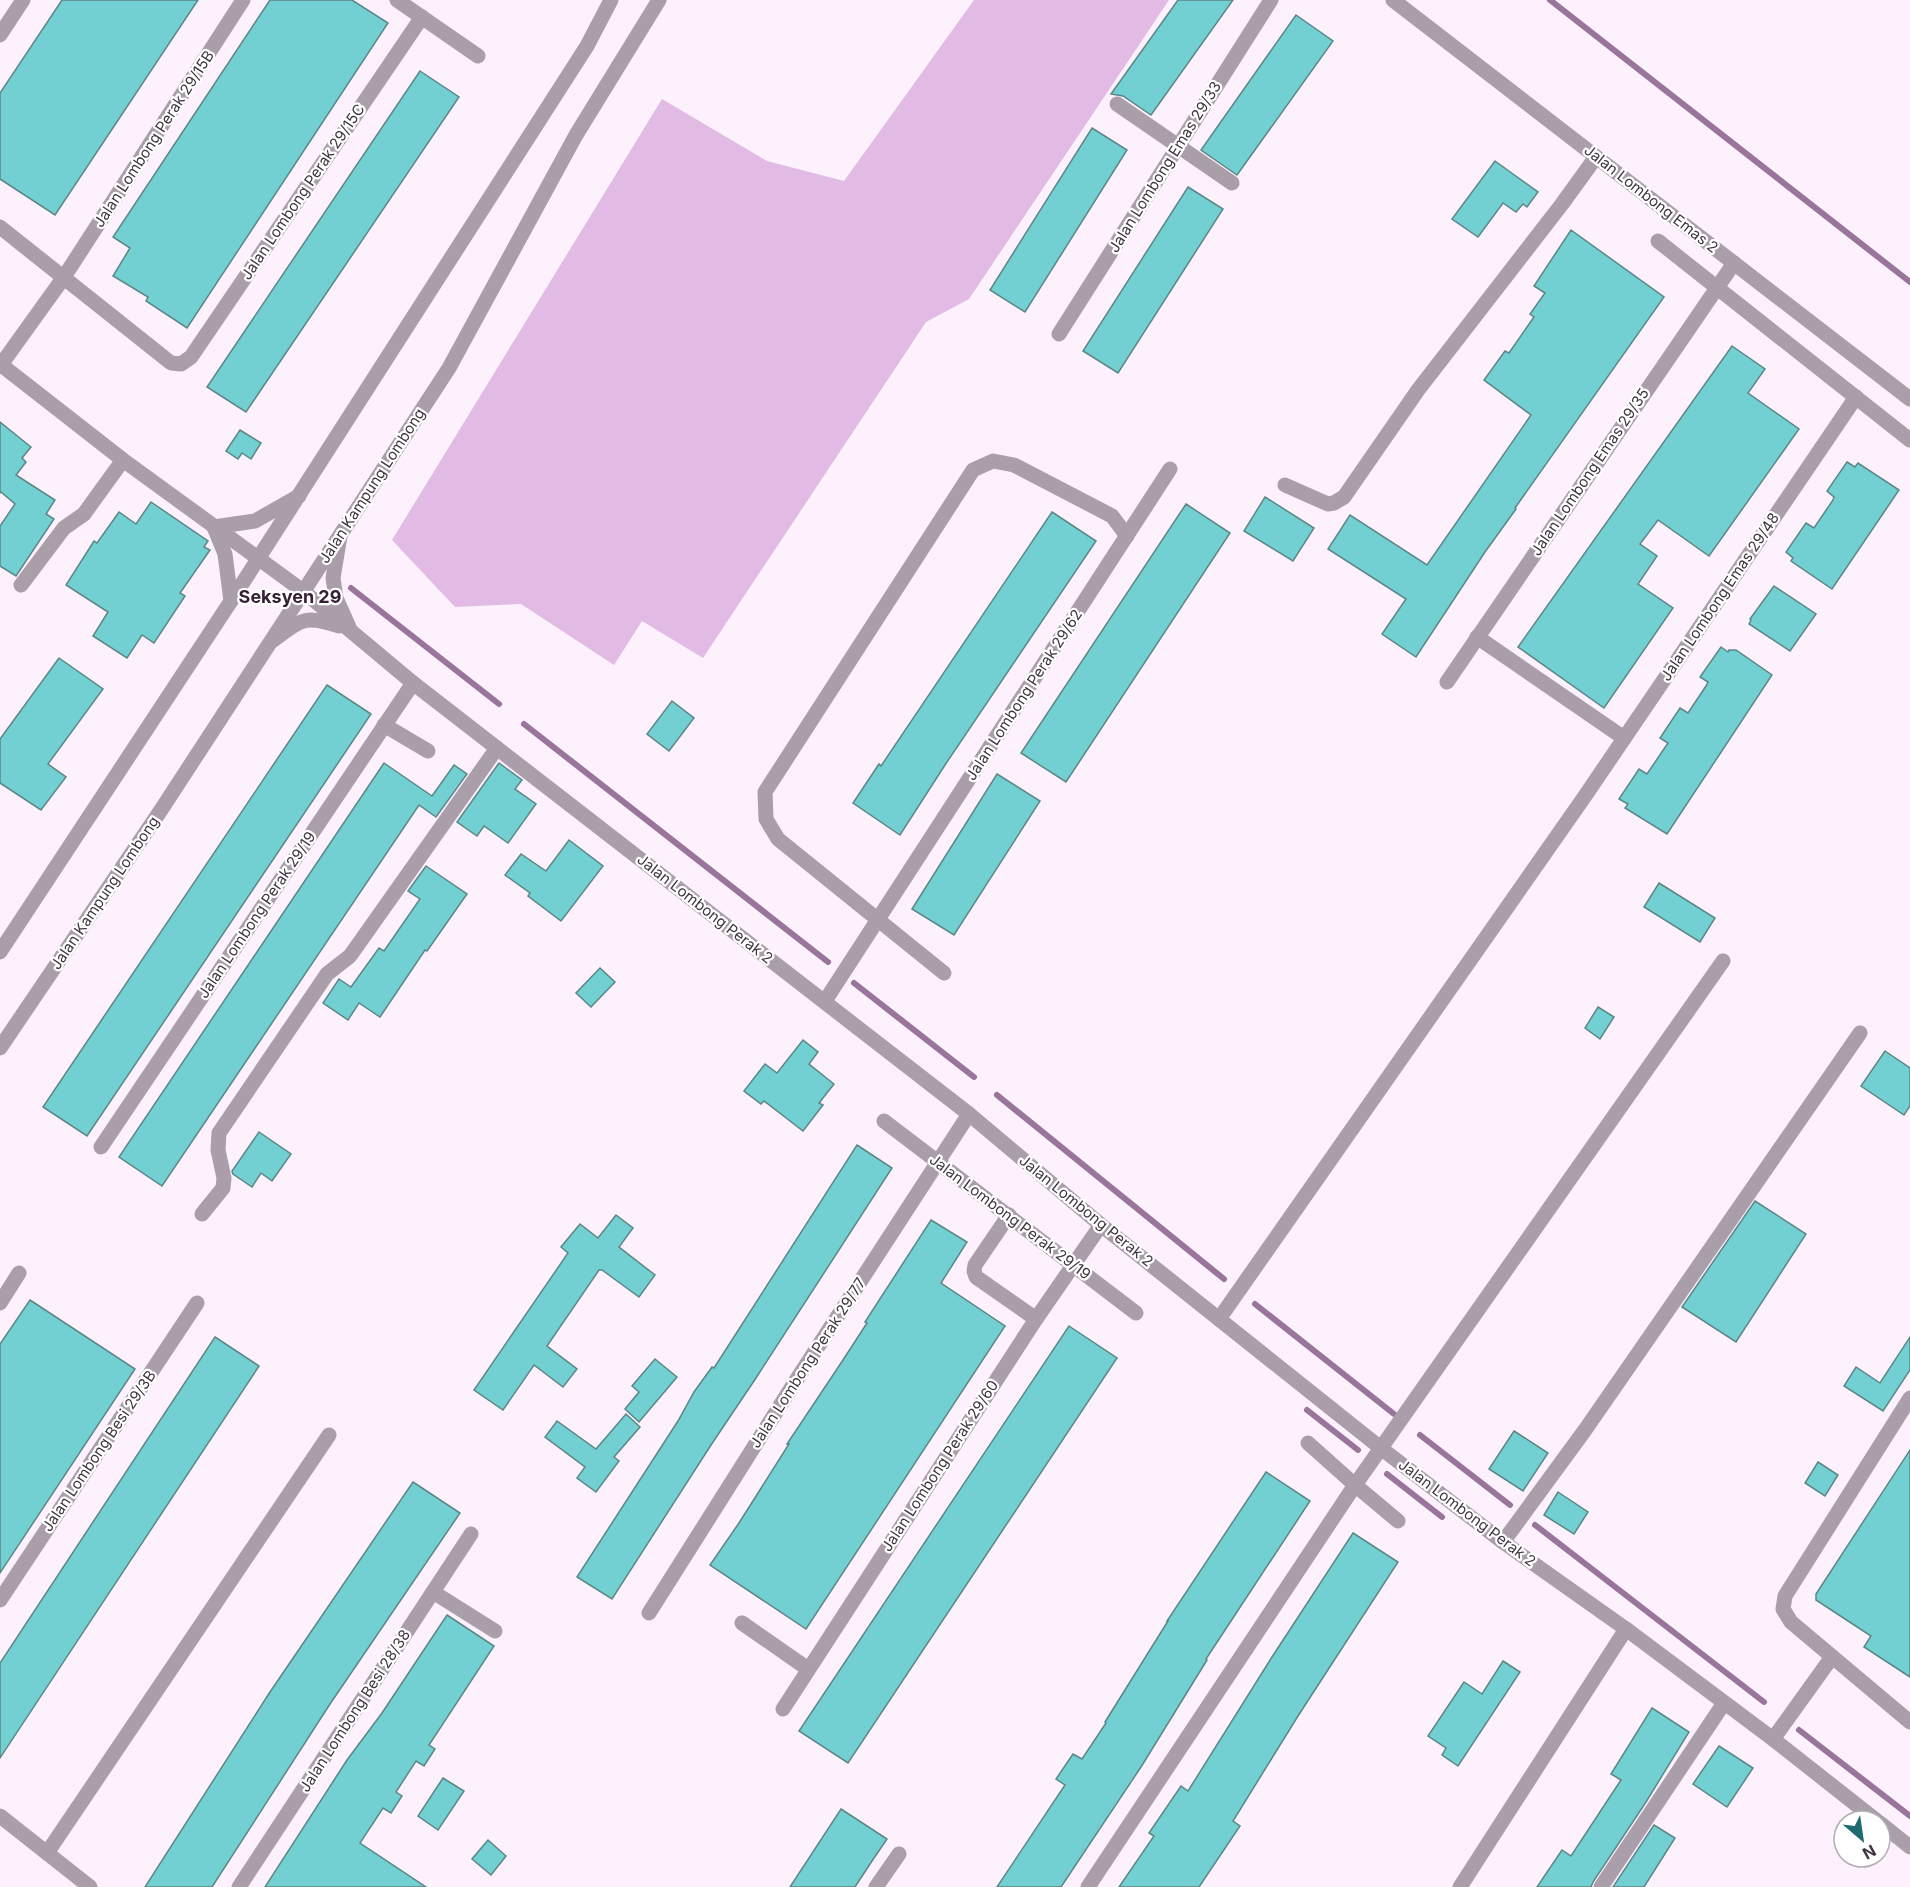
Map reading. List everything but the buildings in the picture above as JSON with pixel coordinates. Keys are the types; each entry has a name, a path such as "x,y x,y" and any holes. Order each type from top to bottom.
{"street":[{"path":"0,36 23,0"},
{"name":"Jalan Lombong Perak 29/15B","path":"0,365 64,277 243,0"},
{"path":"397,0 478,56"},
{"path":"0,952 259,559 587,46 611,0"},
{"name":"Jalan Kampung Lombong","path":"0,1048 154,820 449,368 576,135 659,0"},
{"name":"Jalan Lombong Emas 29/33","path":"1059,334 1271,0"},
{"name":"Jalan Lombong Emas 2","path":"1393,0 1910,399"},
{"name":"Jalan Lombong Perak 29/15C","path":"64,277 171,363 181,364 191,357 422,17"},
{"path":"1117,104 1232,183"},
{"path":"1286,484 1328,504 1344,497 1418,390 1596,157"},
{"path":"0,227 64,277"},
{"path":"1658,241 1910,440"},
{"name":"Jalan Lombong Emas 29/35","path":"1447,682 1734,263"},
{"name":"Jalan Lombong Perak 2","path":"0,365 123,460 303,591 413,683 969,1114 1101,1225 1382,1449 1503,1542 1626,1629 1773,1739 1862,1809"},
{"name":"Jalan Lombong Emas 29/48","path":"1219,1319 1585,796 1856,397"},
{"path":"21,585 64,528 84,514 123,460"},
{"path":"944,973 778,839 766,819 765,792 973,470 993,461 1014,465 1112,516 1127,536"},
{"name":"Jalan Lombong Perak 29/62","path":"825,1001 1170,469"},
{"path":"231,601 225,554 214,526 255,521 299,496"},
{"path":"340,536 333,578 336,598 351,630"},
{"path":"266,646 304,620 319,619 351,630"},
{"path":"1477,637 1624,738"},
{"name":"Jalan Lombong Perak 29/19","path":"101,1147 413,683"},
{"path":"384,724 428,751"},
{"path":"202,1214 223,1188 224,1178 218,1150 219,1133 327,974 350,956 498,748"},
{"path":"1088,1887 1354,1485 1382,1449 1723,961"},
{"path":"1503,1542 1592,1421 1860,1034"},
{"name":"Jalan Lombong Perak 29/77","path":"649,1612 801,1372 969,1114"},
{"name":"Jalan Lombong Perak 29/19","path":"884,1121 1136,1313"},
{"path":"1009,1215 975,1265 974,1271 976,1277 1036,1320"},
{"name":"Jalan Lombong Perak 29/60","path":"783,1709 1036,1320 1101,1225"},
{"path":"0,1303 19,1274"},
{"name":"Jalan Lombong Besi 29/3B","path":"0,1600 197,1303"},
{"path":"1910,1398 1785,1596 1783,1609 1791,1622 1910,1722"},
{"path":"47,1853 329,1435"},
{"path":"1308,1443 1398,1521"},
{"name":"Jalan Lombong Besi 28/38","path":"238,1887 471,1534"},
{"path":"433,1592 495,1631"},
{"path":"742,1623 808,1669"},
{"path":"1460,1887 1626,1629"},
{"path":"1773,1739 1832,1657"},
{"path":"1601,1887 1724,1703"},
{"path":"0,1816 90,1887"},
{"name":"Jalan Lombong Perak 2","path":"1892,1833 1910,1847"},
{"path":"876,1887 898,1854"}],"shaded area":[{"path":"974,0 1169,0 969,299 926,322 703,658 642,621 614,665 521,604 455,607 392,540 662,99 767,161 844,181"}],"waterway":[{"path":"1550,0 1910,282"},
{"path":"351,588 499,704"},
{"path":"524,724 828,962"},
{"path":"854,983 974,1077"},
{"path":"997,1095 1224,1279"},
{"path":"1255,1304 1394,1414"},
{"path":"1307,1410 1358,1450"},
{"path":"1420,1435 1510,1505"},
{"path":"1387,1474 1442,1517"},
{"path":"1535,1525 1764,1702"},
{"path":"1799,1730 1910,1816"}],"district":[{"name":"Seksyen 29","path":"290,597"}]}
